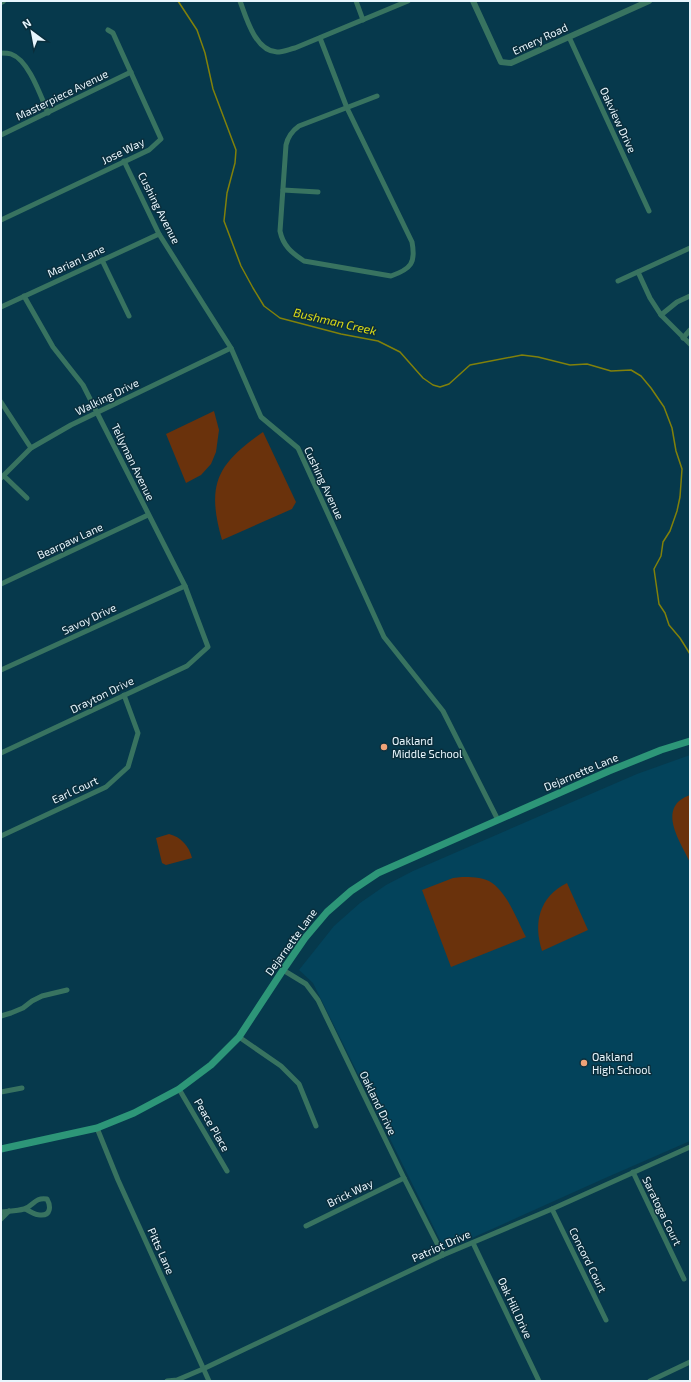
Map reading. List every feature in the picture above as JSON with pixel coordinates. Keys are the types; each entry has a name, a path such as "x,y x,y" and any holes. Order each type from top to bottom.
{"main road":[{"name":"Dejarnette Lane","path":"1,1148 97,1128 134,1113 179,1089 211,1065 239,1037 283,970 327,912 351,891 378,873 609,771 690,740"}],"street":[{"path":"240,1 254,36 261,44 276,52 295,48 408,1"},
{"path":"356,1 363,20"},
{"name":"Emery Road","path":"473,1 500,62 511,64 649,1"},
{"name":"Jose Way","path":"1,220 149,150 161,139 114,33 108,30"},
{"name":"Oakview Drive","path":"569,37 649,211"},
{"path":"320,38 347,108 412,242 414,259 410,266 404,271 391,276 304,261 290,251 284,244 280,231 286,145 288,137 293,130 299,126 347,108 377,96"},
{"path":"1,53 11,54 21,61 30,72 48,113"},
{"name":"Masterpiece Avenue","path":"1,135 131,72"},
{"name":"Cushing Avenue","path":"124,161 159,234 231,348 261,417 298,448 384,637 443,710 498,820"},
{"path":"283,190 318,192"},
{"name":"Marian Lane","path":"1,307 159,234"},
{"path":"618,282 690,248"},
{"path":"102,260 129,316"},
{"path":"638,272 650,298 661,315 690,344"},
{"name":"Tellyman Avenue","path":"24,296 53,347 84,385 185,586 208,647"},
{"path":"661,315 677,302 690,296"},
{"path":"683,338 690,330"},
{"name":"Walking Drive","path":"2,477 31,448 71,425 231,348"},
{"path":"1,402 31,448"},
{"path":"2,477 27,498"},
{"name":"Bearpaw Lane","path":"1,584 148,515"},
{"name":"Savoy Drive","path":"1,670 185,586"},
{"name":"Drayton Drive","path":"1,753 187,666 208,647"},
{"name":"Earl Court","path":"1,836 106,787 128,768 138,733 124,695"},
{"name":"Oakland Drive","path":"283,970 306,984 318,1000 443,1255"},
{"path":"1,1016 23,1008 42,996 67,990"},
{"path":"239,1037 281,1066 299,1084 316,1126"},
{"path":"1,1092 22,1088"},
{"name":"Peace Place","path":"179,1089 227,1171"},
{"name":"Pitts Lane","path":"97,1128 118,1180 209,1381"},
{"name":"Patriot Drive","path":"167,1381 177,1380 203,1369 443,1255 552,1209 690,1147"},
{"name":"Saratoga Court","path":"633,1172 684,1279"},
{"name":"Brick Way","path":"306,1226 404,1178"},
{"path":"1,1212 25,1209 41,1216 47,1214 50,1210 50,1204 47,1199 42,1198 35,1201 25,1209"},
{"name":"Concord Court","path":"552,1209 606,1320"},
{"path":"1,1220 9,1211"},
{"name":"Oak Hill Drive","path":"473,1243 539,1381"},
{"path":"650,1381 690,1362"}],"shaded area":[{"path":"214,411 219,430 216,452 211,464 201,475 186,483 166,434"},
{"path":"263,432 296,502 292,509 222,540 217,521 215,504 219,477 235,454"},
{"path":"690,755 690,1141 447,1248 442,1244 313,983 299,970 334,926 360,903 386,885 413,871 637,774"},
{"path":"690,795 690,862 677,835 672,816 674,808 680,800"},
{"path":"169,834 177,837 184,843 192,858 166,865 162,863 156,838"},
{"path":"462,877 483,879 489,881 495,886 511,906 526,937 451,967 422,890 453,878"},
{"path":"567,883 588,930 542,951 538,931 544,903 558,889"}],"waterway":[{"name":"Bushman Creek","path":"178,1 197,30 205,53 213,89 236,150 235,163 227,193 224,221 241,266 264,306 280,318 341,334 378,341 400,352 423,378 433,385 440,387 449,384 470,365 522,355 538,357 570,365 587,364 611,371 631,370 641,376 651,388 664,407 672,428 676,451 682,469 680,497 677,511 670,531 663,542 661,556 654,569 659,604 665,613 669,625 680,638 690,654"}],"place":[{"name":"Oakland Middle School","path":"384,747"},
{"name":"Oakland High School","path":"584,1063"}]}
